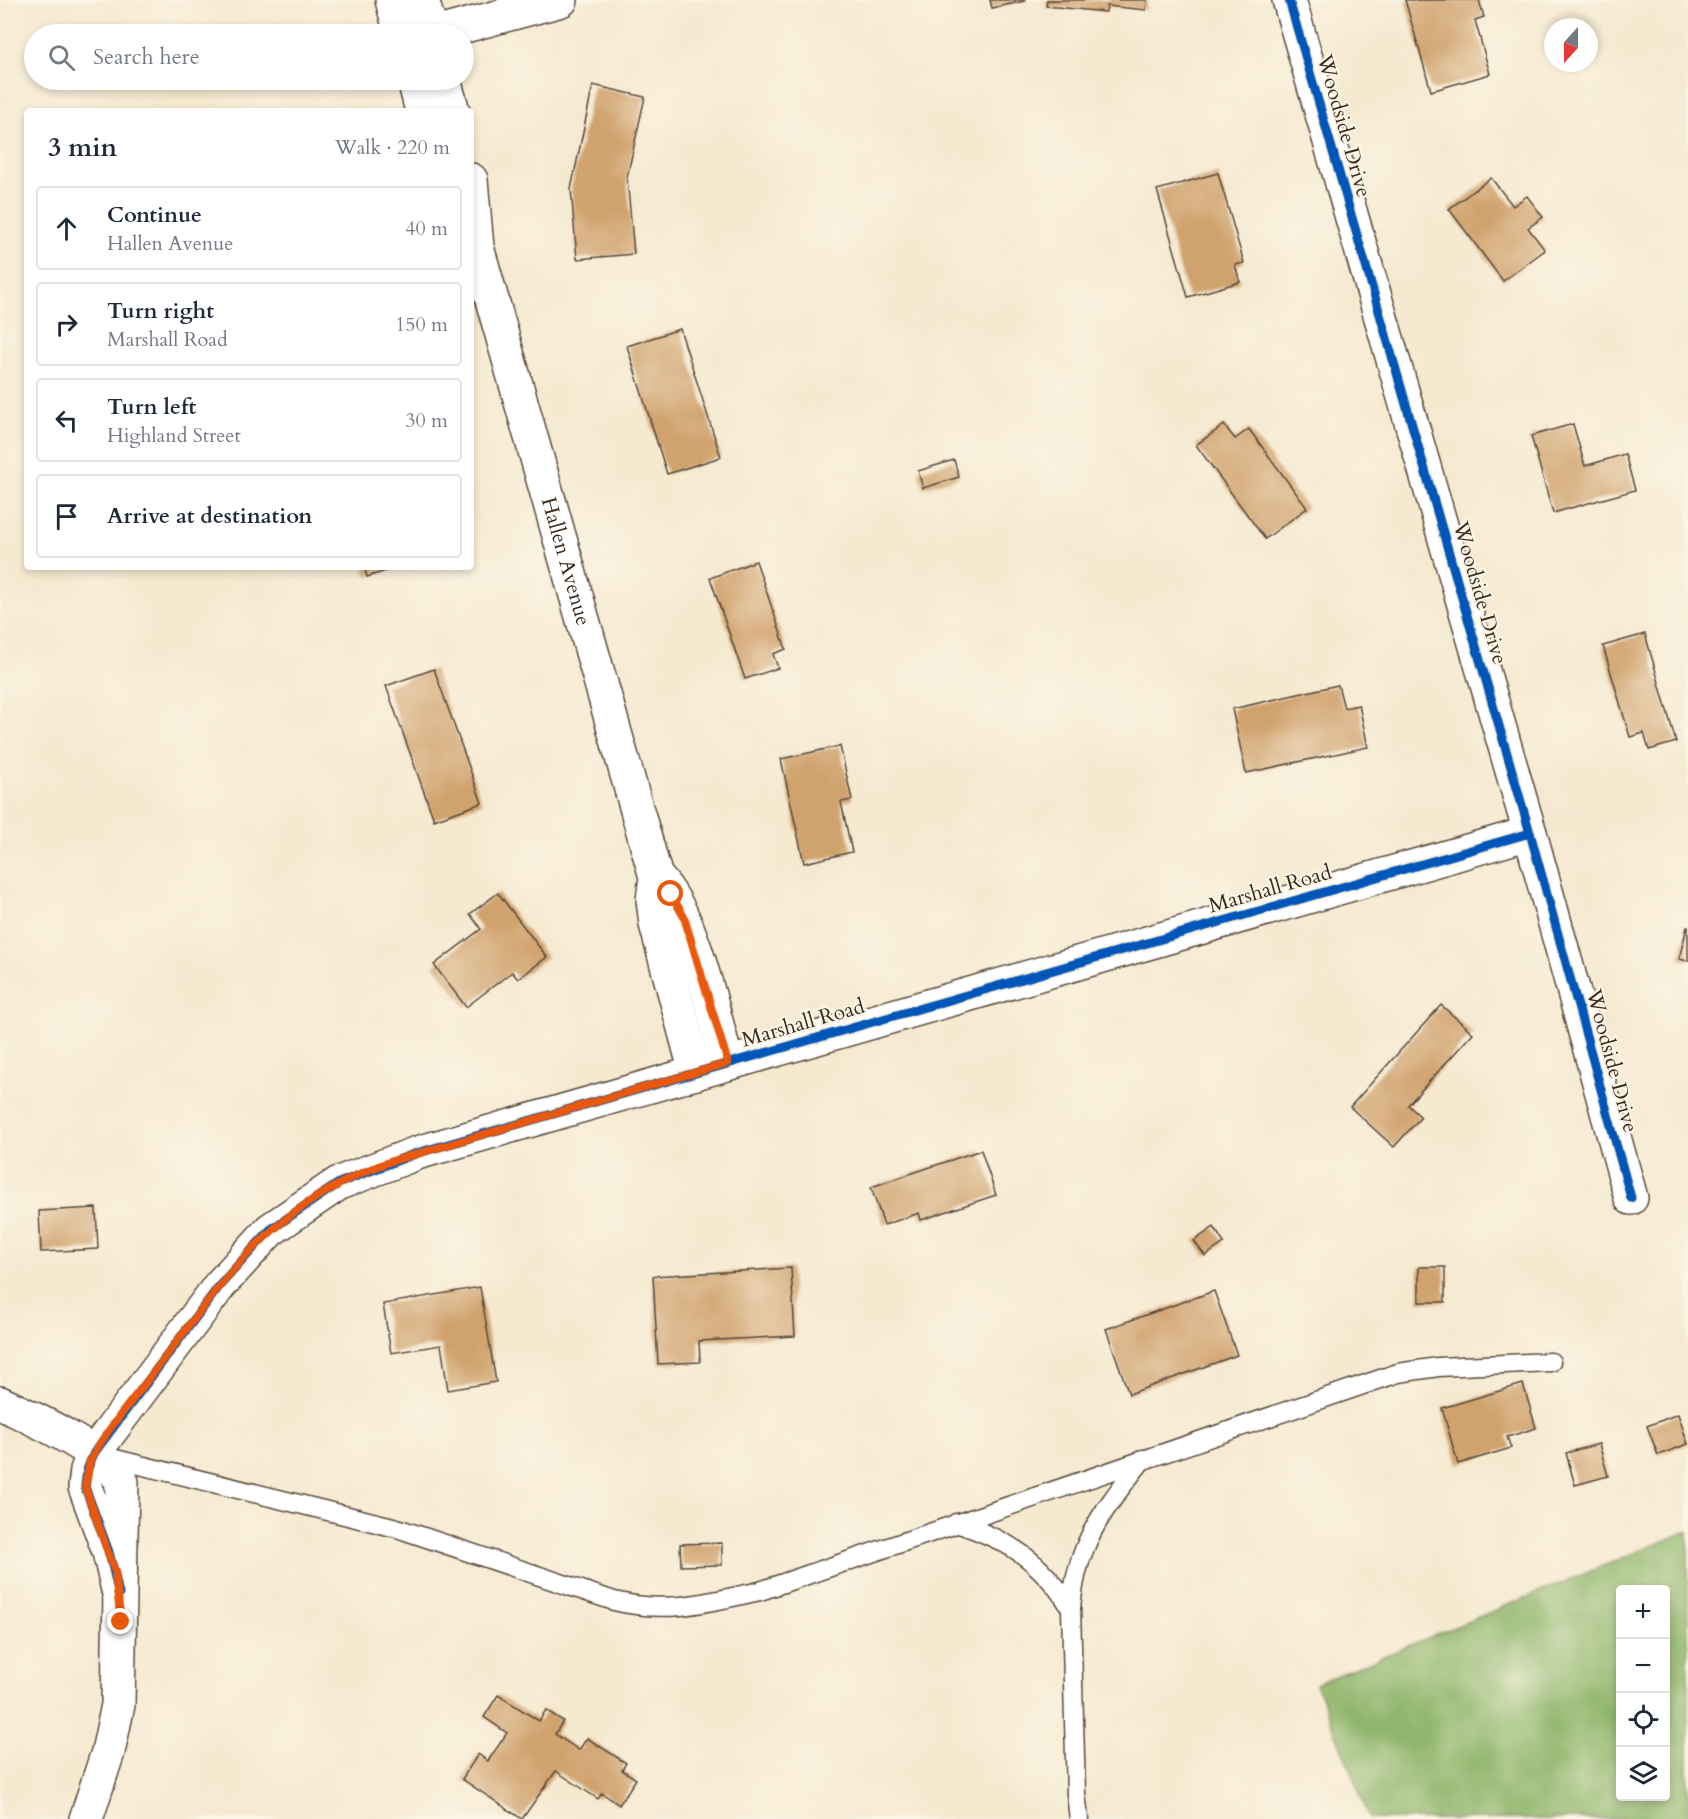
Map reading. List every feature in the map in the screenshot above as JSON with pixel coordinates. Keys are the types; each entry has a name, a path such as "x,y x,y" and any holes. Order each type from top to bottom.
{"street":[{"path":"392,0 398,24"},
{"path":"422,0 430,24"},
{"path":"471,24 561,0"},
{"name":"Woodside Drive","path":"1289,0 1530,833 1631,1198"},
{"path":"417,90 421,108"},
{"path":"447,90 452,108"},
{"name":"Hallen Avenue","path":"474,242 656,877 653,900 656,924 696,1073"},
{"name":"Marshall Road","path":"94,1454 235,1266 270,1230 313,1199 363,1172 398,1159 728,1063 1530,833"},
{"name":"Hallen Avenue","path":"656,877 671,894 684,917 728,1063"},
{"path":"0,1403 94,1454 87,1470 85,1487 109,1552 119,1593 118,1705 108,1752 86,1819"}],"lane":[{"path":"94,1454 397,1528 639,1607 689,1607 760,1592 1398,1373 1438,1367 1551,1362"},
{"path":"1079,1819 1076,1794 1071,1608 1073,1584 1084,1547 1113,1498 1143,1459"},
{"path":"956,1523 997,1538 1020,1551 1039,1566 1071,1608"}],"green space":[{"path":"1688,1531 1688,1819 1370,1819 1316,1684"}],"building":[{"path":"990,0 1025,0 1025,1 992,8"},
{"path":"1047,0 1147,0 1146,10 1107,6 1106,12 1046,6"},
{"path":"1405,0 1479,0 1484,17 1475,20 1490,74 1431,91"},
{"path":"593,85 645,97 627,177 634,254 577,259 571,189"},
{"path":"1218,173 1244,263 1235,265 1240,282 1188,297 1157,190"},
{"path":"1491,178 1513,206 1527,196 1543,217 1528,228 1545,250 1503,281 1449,209"},
{"path":"680,329 721,457 667,474 627,346"},
{"path":"1573,424 1585,466 1625,454 1635,490 1553,513 1531,436"},
{"path":"1224,425 1235,439 1249,429 1307,508 1265,539 1196,445"},
{"path":"954,460 959,477 923,488 918,471"},
{"path":"756,561 786,649 773,654 778,668 745,679 710,578"},
{"path":"365,570 389,570 367,577"},
{"path":"1645,634 1676,742 1649,750 1644,733 1630,737 1603,646"},
{"path":"434,669 482,803 434,820 386,686"},
{"path":"1338,685 1344,708 1359,705 1368,747 1246,773 1232,709"},
{"path":"840,746 852,800 841,802 852,852 804,863 781,759"},
{"path":"498,893 547,957 518,979 512,972 466,1007 434,965 481,929 470,914"},
{"path":"1688,927 1688,961 1679,959"},
{"path":"1441,1005 1473,1033 1408,1105 1421,1117 1394,1147 1350,1107"},
{"path":"981,1150 996,1195 921,1220 919,1213 884,1225 871,1187"},
{"path":"96,1208 98,1249 41,1252 39,1211"},
{"path":"1214,1227 1224,1243 1205,1256 1194,1241"},
{"path":"1419,1267 1445,1267 1445,1302 1419,1302"},
{"path":"791,1268 795,1336 699,1341 700,1362 658,1364 653,1276"},
{"path":"480,1287 496,1382 448,1390 441,1345 391,1353 383,1304"},
{"path":"1214,1291 1237,1355 1129,1394 1106,1329"},
{"path":"1523,1384 1536,1428 1507,1437 1511,1448 1458,1464 1442,1408"},
{"path":"1678,1414 1688,1444 1658,1455 1647,1426"},
{"path":"1599,1444 1608,1476 1575,1485 1566,1453"},
{"path":"722,1543 722,1565 681,1566 680,1544"},
{"path":"498,1695 539,1721 546,1710 563,1721 555,1734 579,1750 587,1738 626,1763 622,1770 636,1779 619,1805 602,1793 598,1799 556,1771 522,1819 462,1779 478,1754 488,1761 507,1733 484,1717"}],"cycle path":[{"path":"1289,0 1530,833 1631,1198"},
{"path":"119,1594 109,1552 85,1487 87,1470 94,1453 220,1285 270,1230 339,1183 417,1153 1530,833"}],"route":[{"path":"121,1622 115,1572 85,1487 90,1461 220,1285 270,1230 339,1183 389,1162 728,1063 684,917 671,894"}]}
